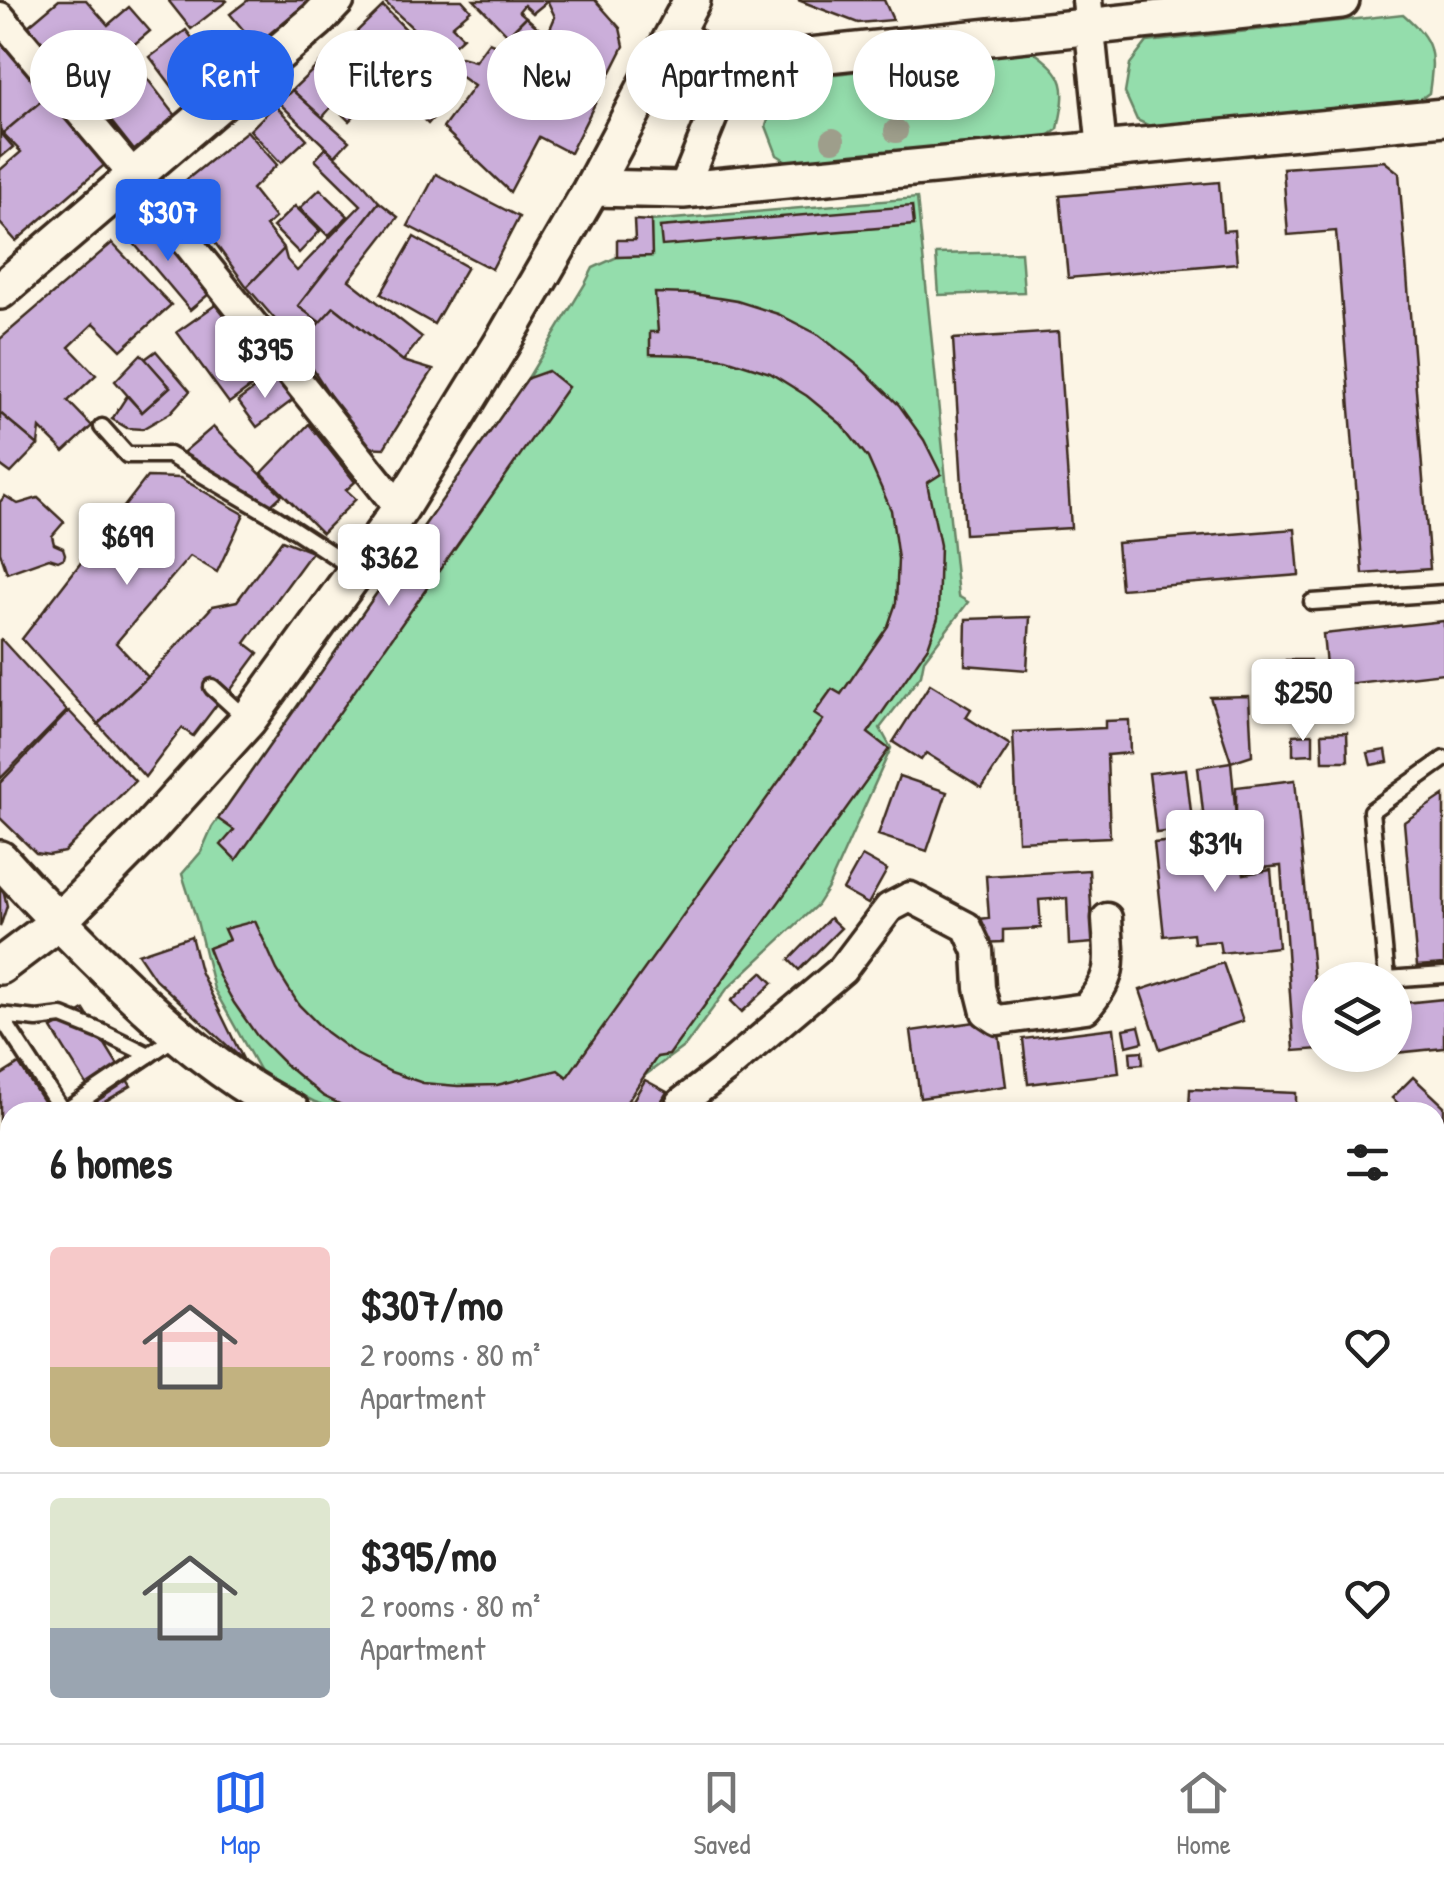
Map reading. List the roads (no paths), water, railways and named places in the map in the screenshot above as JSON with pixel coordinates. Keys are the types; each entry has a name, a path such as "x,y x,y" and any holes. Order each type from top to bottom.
{"street":[{"path":"0,291 336,0"},
{"path":"833,50 1088,13 1342,0"},
{"path":"1088,13 1102,150"},
{"path":"0,966 57,922 142,838 248,720 357,570 400,509 501,345 592,188 684,15"},
{"path":"0,18 134,176 400,509"},
{"path":"592,188 683,190 1444,117"},
{"path":"683,190 711,120"},
{"path":"0,859 163,1046 271,1102"},
{"path":"682,1102 842,970 889,908 910,897 966,926 978,951 986,1012 998,1020 1086,1008 1100,992 1109,972 1107,918"}],"lane":[{"path":"102,427 126,456 169,455 357,570"},
{"path":"1312,602 1444,593"},
{"path":"212,687 248,720"},
{"path":"1444,760 1372,810 1388,979 1444,975"},
{"path":"57,1102 0,1015 36,1019 62,1016 102,1032 163,1046"},
{"path":"78,1102 163,1046"}]}
